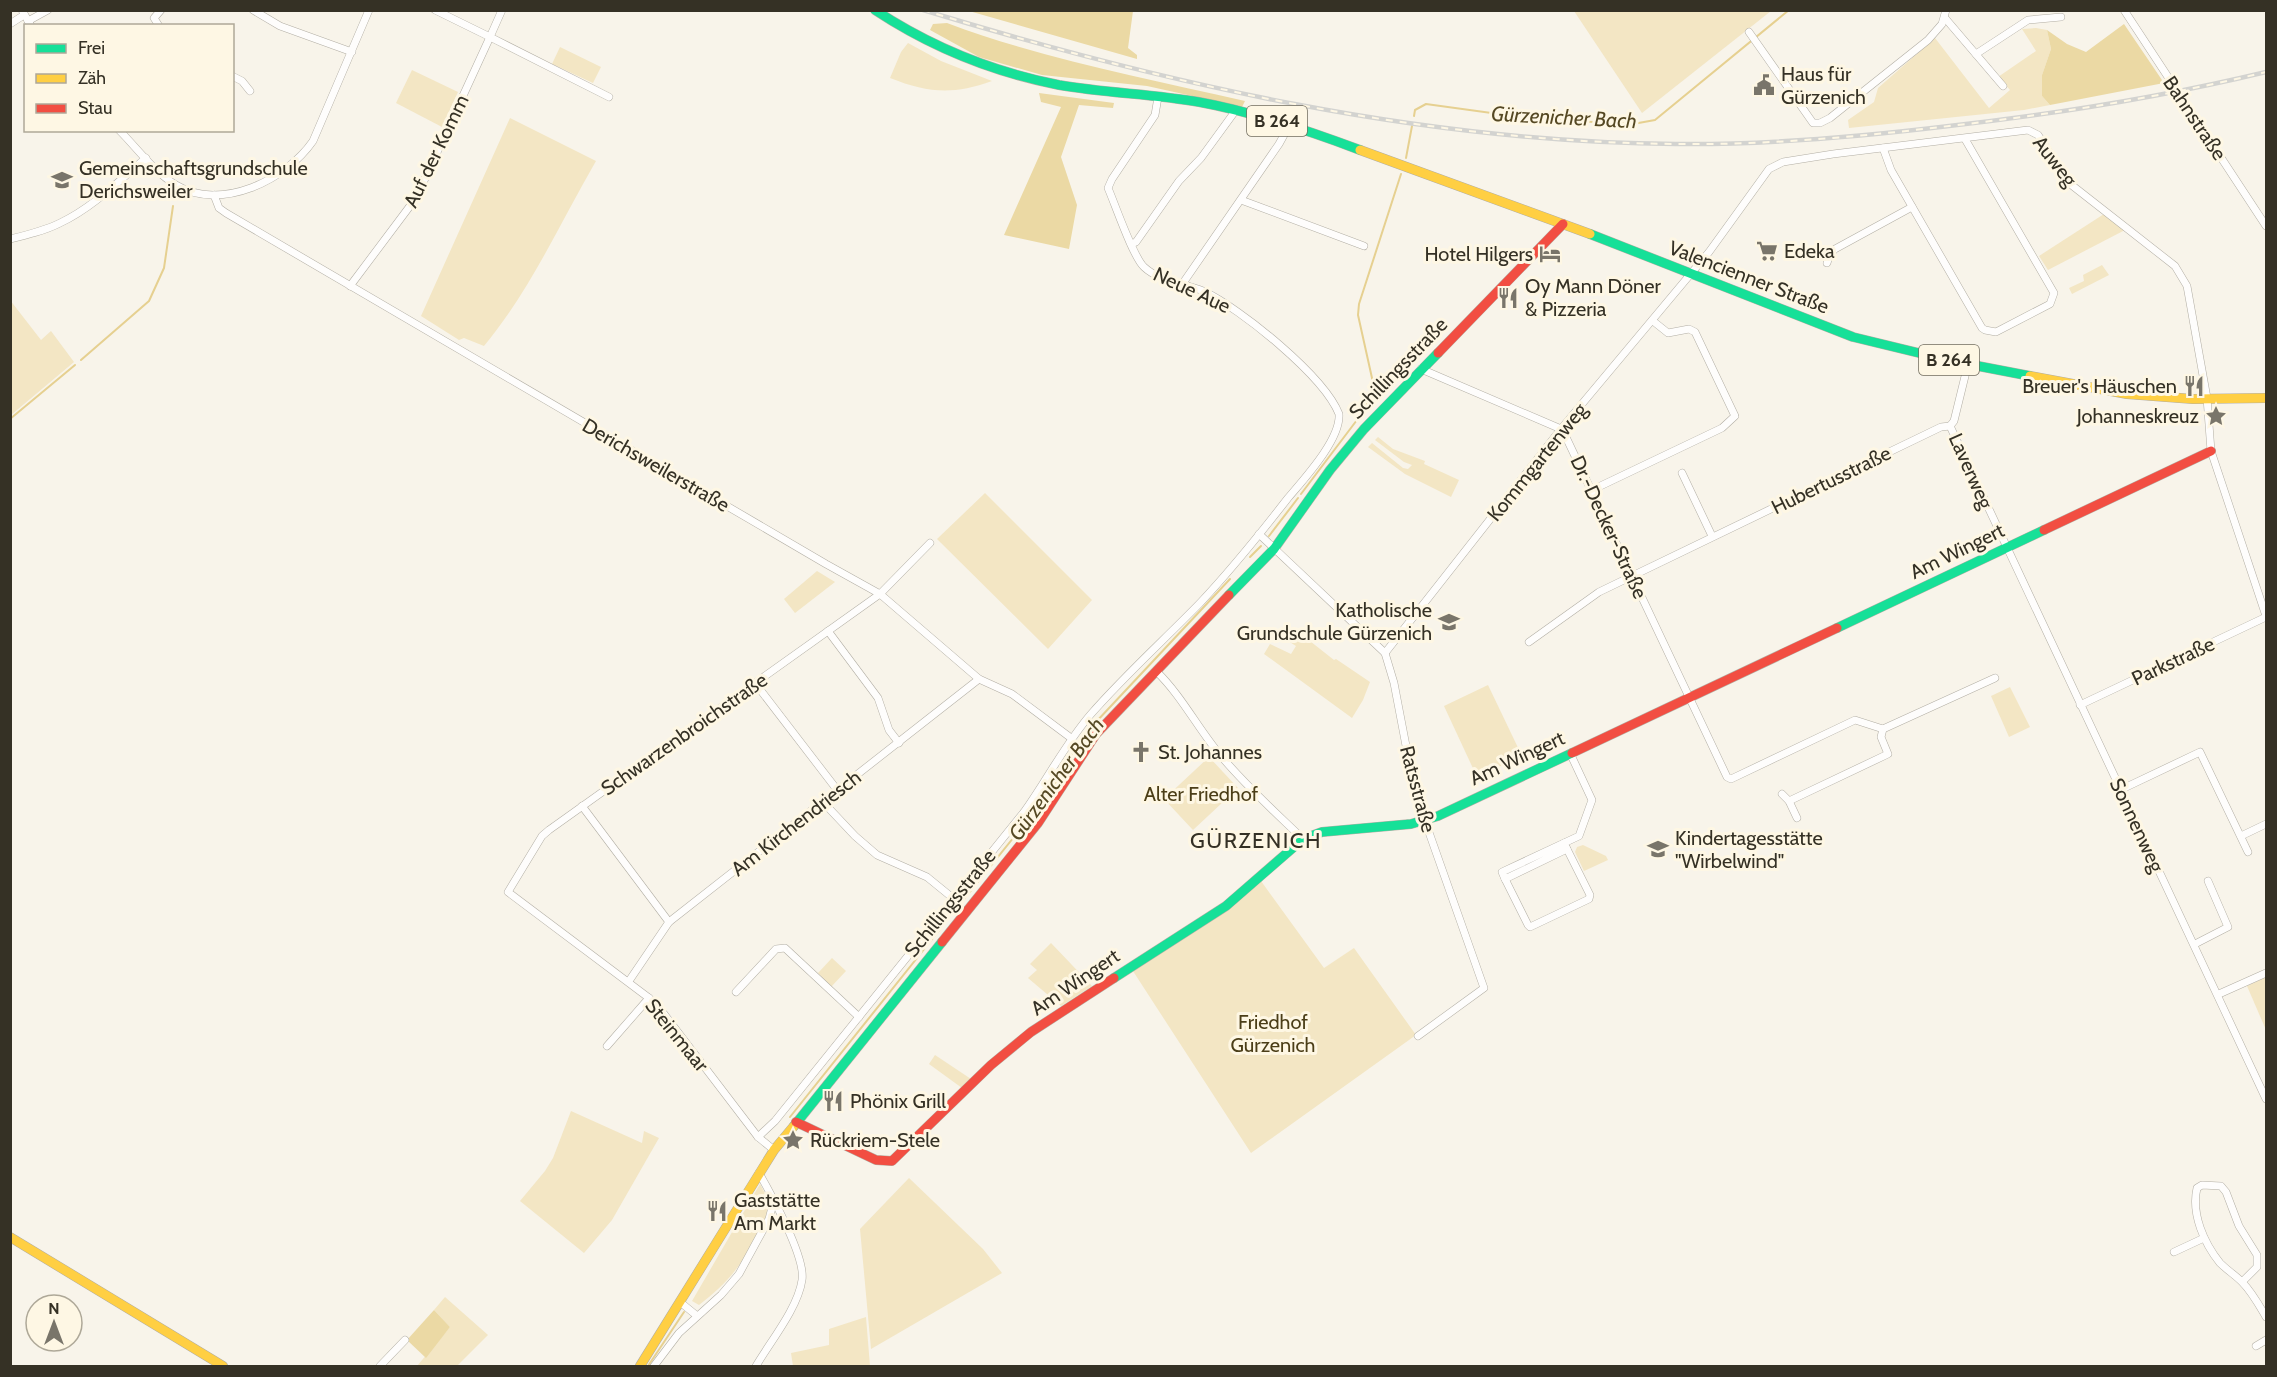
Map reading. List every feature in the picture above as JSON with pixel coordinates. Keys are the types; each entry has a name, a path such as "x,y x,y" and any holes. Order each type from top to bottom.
{"main road":[{"name":"Valencienner Straße","path":"875,10 905,30 969,60 1009,73 1061,85 1199,102 1290,124 1563,224 1853,337 1968,364 2127,394 2266,398"},
{"name":"Schillingsstraße","path":"640,1366 774,1150 1038,823 1096,734 1274,549 1345,450 1563,224"},
{"name":"Am Wingert","path":"796,1122 876,1160 892,1161 991,1065 1031,1032 1226,906 1303,839 1322,832 1425,821 2211,451"},
{"path":"10,1237 223,1366"}],"street":[{"path":"10,24 48,10"},
{"path":"157,23 161,10"},
{"path":"253,10 280,26 352,52"},
{"path":"121,132 176,185 200,194 223,194 262,183 291,165 307,151 369,10"},
{"path":"435,10 609,97"},
{"name":"Auf der Komm","path":"350,286 416,198 502,10"},
{"name":"Bahnstraße","path":"2124,10 2266,226"},
{"path":"1750,33 1813,123 1820,123 1928,40 1942,24 1945,14"},
{"path":"1945,14 2003,86"},
{"path":"1976,54 2028,20 2061,17"},
{"path":"234,77 242,81 250,91"},
{"name":"Neue Aue","path":"1158,97 1155,115 1108,184 1131,244 1143,267 1169,281 1183,283 1204,291 1235,309 1295,360 1337,409 1340,417 1337,427"},
{"path":"1131,244 1136,242 1179,181 1202,158 1236,110"},
{"path":"1183,283 1280,144 1290,124"},
{"name":"Auweg","path":"1774,165 1833,154 2034,131 2069,183 2175,266 2183,275 2187,286 2207,398"},
{"path":"1883,148 1891,170 1985,330 1996,332 2052,301 2054,289 1965,139"},
{"path":"10,239 35,233 60,223 95,200 146,158"},
{"name":"Kommgartenweg","path":"1385,653 1561,429 1709,252 1768,169 1774,165"},
{"path":"223,194 226,213"},
{"name":"Derichsweilerstraße","path":"214,195 219,208 226,213 880,594 979,679 1012,694 1071,738"},
{"path":"1241,200 1364,246"},
{"path":"1827,263 1830,254 1835,249 1912,207"},
{"path":"1592,490 1722,428 1735,416 1695,332 1689,328 1668,333 1653,321"},
{"name":"Laverweg","path":"1968,364 1954,421 1950,426 2080,705"},
{"path":"1421,369 1561,429"},
{"path":"2207,398 2211,451 2266,616"},
{"name":"Hubertusstraße","path":"1529,642 1590,598 1632,575 1941,427 1950,426"},
{"name":"Schillingsstraße","path":"758,1137 775,1121 1036,795 1048,779 1071,738 1093,712 1202,601 1312,469 1332,439 1337,427"},
{"name":"Dr.-Decker-Straße","path":"1561,429 1592,490 1725,774 1731,779 1855,720 1883,729"},
{"path":"1682,473 1712,536"},
{"path":"1259,534 1385,653"},
{"name":"Schwarzenbroichstraße","path":"508,892 545,833 880,594 930,543"},
{"name":"Parkstraße","path":"2080,705 2266,616"},
{"path":"828,631 878,698 889,730 899,743"},
{"name":"Ratsstraße","path":"1385,653 1394,683 1407,751 1425,821 1484,988 1418,1036"},
{"path":"1156,671 1225,761 1259,799 1303,839"},
{"path":"1789,801 1888,754 1881,737 1883,729 1995,678"},
{"name":"Am Kirchendriesch","path":"628,981 669,922 979,679"},
{"path":"755,683 838,791"},
{"name":"Sonnenweg","path":"2080,705 2219,994 2266,1099"},
{"path":"2120,790 2200,752 2248,852"},
{"path":"1566,846 1590,895 1589,899 1530,927 1502,872 1566,846 1579,836 1592,800 1570,753"},
{"path":"1782,794 1789,801 1797,818"},
{"path":"823,802 855,836 877,855 927,878 954,899"},
{"path":"582,806 669,922"},
{"path":"2241,836 2266,824"},
{"path":"2195,944 2228,927 2208,881"},
{"name":"Steinmaar","path":"508,892 649,998 661,1010 758,1137 774,1150"},
{"path":"736,992 776,949 781,947 785,948 859,1017"},
{"path":"2219,994 2266,973"},
{"path":"607,1046 649,998"},
{"path":"756,1366 792,1307 802,1280 798,1256 774,1200 759,1173"},
{"path":"2242,1282 2254,1272 2258,1262 2233,1213 2226,1192 2221,1186 2202,1185 2197,1188 2196,1207 2204,1238 2222,1264 2242,1282 2266,1317"},
{"path":"654,1366 679,1333 696,1315 721,1295 739,1274 769,1219 774,1200"},
{"path":"2174,1252 2204,1238"},
{"path":"680,1302 696,1315"},
{"path":"380,1366 405,1340"},
{"path":"2256,1346 2266,1340"}],"green space":[{"path":"1574,11 1771,11 1642,113"},
{"path":"2022,29 2047,30 2051,49 2042,75 2042,96 2050,105 2024,110 1849,128 1848,120 1874,102 1878,88 1935,38 1989,108 2010,90 1998,77 2036,51"},
{"path":"908,43 941,61 992,81 965,89 941,90 916,87 890,78 901,52"},
{"path":"560,47 601,67 593,83 552,64"},
{"path":"412,70 458,92 442,127 396,103"},
{"path":"510,118 596,161 544,256 516,302 484,346 464,338 459,340 421,316"},
{"path":"2104,214 2125,230 2048,270 2039,256"},
{"path":"2102,265 2109,275 2072,294 2069,288 2084,281 2083,275"},
{"path":"10,300 41,340 51,331 74,362 11,415"},
{"path":"1378,437 1393,449 1425,461 1424,464 1459,480 1451,497 1405,474 1368,447 1372,443 1403,468 1408,469 1412,465 1404,462 1375,440"},
{"path":"985,493 1092,600 1048,649 937,539"},
{"path":"817,571 835,582 795,613 784,599"},
{"path":"1296,630 1334,660 1336,659 1370,682 1352,718 1264,654 1270,644 1291,654 1296,646 1288,641"},
{"path":"1488,685 1522,756 1477,777 1444,706"},
{"path":"2010,687 2030,727 2009,737 1991,696"},
{"name":"Alter Friedhof","path":"1209,757 1238,788 1193,830 1164,799"},
{"path":"1583,845 1606,856 1608,860 1584,871 1575,852 1577,847"},
{"name":"Friedhof Gürzenich","path":"1261,881 1324,968 1354,948 1416,1035 1251,1153 1131,968"},
{"path":"1051,943 1092,986 1061,1006 1028,978 1037,970 1030,964"},
{"path":"832,958 846,971 831,987 818,973"},
{"path":"2266,977 2266,1030 2247,986"},
{"path":"935,1055 971,1079 962,1088 929,1064"},
{"path":"571,1111 642,1143 644,1131 659,1138 612,1220 584,1253 520,1201 553,1158"},
{"path":"909,1178 983,1249 1002,1273 871,1349 860,1229"},
{"path":"760,1184 769,1206 766,1217 742,1262 719,1288 699,1305 692,1301"},
{"path":"445,1297 488,1335 457,1366 417,1366 450,1327 434,1310"},
{"path":"866,1317 870,1366 793,1366 791,1353 829,1345 829,1329"}],"shaded area":[{"path":"969,11 1133,11 1128,48 1137,55 1137,59"},
{"path":"947,23 1057,57 1245,101 1242,107 1147,86 1042,75 979,57 930,30 933,24"},
{"path":"2124,24 2164,83 2050,105 2042,96 2042,75 2051,49 2047,30 2067,44 2086,52"},
{"path":"1039,93 1114,103 1113,108 1079,105 1061,157 1077,205 1069,249 1004,235 1061,107 1041,102"},
{"path":"434,1310 450,1327 426,1358 407,1340"}],"waterway":[{"name":"Gürzenicher Bach","path":"1414,116 1415,110 1426,104 1536,119 1633,124 1655,120 1789,10"},
{"name":"Gürzenicher Bach","path":"1406,158 1412,126"},
{"name":"Gürzenicher Bach","path":"1301,494 1363,412 1370,396 1372,378 1358,315 1359,304 1401,174"},
{"path":"81,360 149,301 164,268 173,206"},
{"path":"10,419 75,365"},
{"name":"Gürzenicher Bach","path":"1269,536 1298,498"},
{"name":"Gürzenicher Bach","path":"1250,557 1261,546"},
{"name":"Gürzenicher Bach","path":"960,904 1051,791 1081,738 1230,579"},
{"name":"Gürzenicher Bach","path":"790,1117 941,928"},
{"name":"Gürzenicher Bach","path":"648,1366 684,1312"}],"railway":[{"path":"923,10 1107,62 1295,104 1485,133 1580,141 1676,144 1745,143 1881,134 2069,110 2148,97 2266,72"}],"traffic: fast":[{"path":"875,10 940,47 963,57 1034,80 1220,106 1280,122 1360,150"},
{"path":"1590,234 1853,337 1952,361 2030,376"},
{"path":"1229,595 1274,549 1330,470 1364,429 1438,353"},
{"path":"1837,628 2044,530"},
{"path":"1114,978 1226,906 1303,839 1322,832 1411,824 1438,816 1572,753"},
{"path":"794,1126 942,942"}],"traffic: slow":[{"path":"1360,150 1590,234"},
{"path":"2030,376 2127,394 2193,399 2266,398"},
{"path":"640,1366 774,1150 794,1126"},
{"path":"10,1237 223,1366"}],"traffic: jam":[{"path":"1438,353 1563,224"},
{"path":"2044,530 2211,451"},
{"path":"942,942 1038,823 1096,734 1229,595"},
{"path":"1572,753 1837,628"},
{"path":"796,1122 876,1160 892,1161 991,1065 1031,1032 1114,978"}],"place":[{"name":"Haus für Gürzenich","path":"1764,85"},
{"name":"Gemeinschaftsgrundschule Derichsweiler","path":"62,180"},
{"name":"Edeka","path":"1767,251"},
{"name":"Hotel Hilgers","path":"1550,254"},
{"name":"Oy Mann Döner & Pizzeria","path":"1508,298"},
{"name":"Breuer's Häuschen","path":"2194,386"},
{"name":"Johanneskreuz","path":"2216,416"},
{"name":"Katholische Grundschule Gürzenich","path":"1449,622"},
{"name":"St. Johannes","path":"1141,752"},
{"name":"Kindertagesstätte \"Wirbelwind\"","path":"1658,849"},
{"name":"Phönix Grill","path":"833,1101"},
{"name":"Rückriem-Stele","path":"793,1140"},
{"name":"Gaststätte Am Markt","path":"717,1211"}],"district":[{"name":"GÜRZENICH","path":"1256,840"}]}
